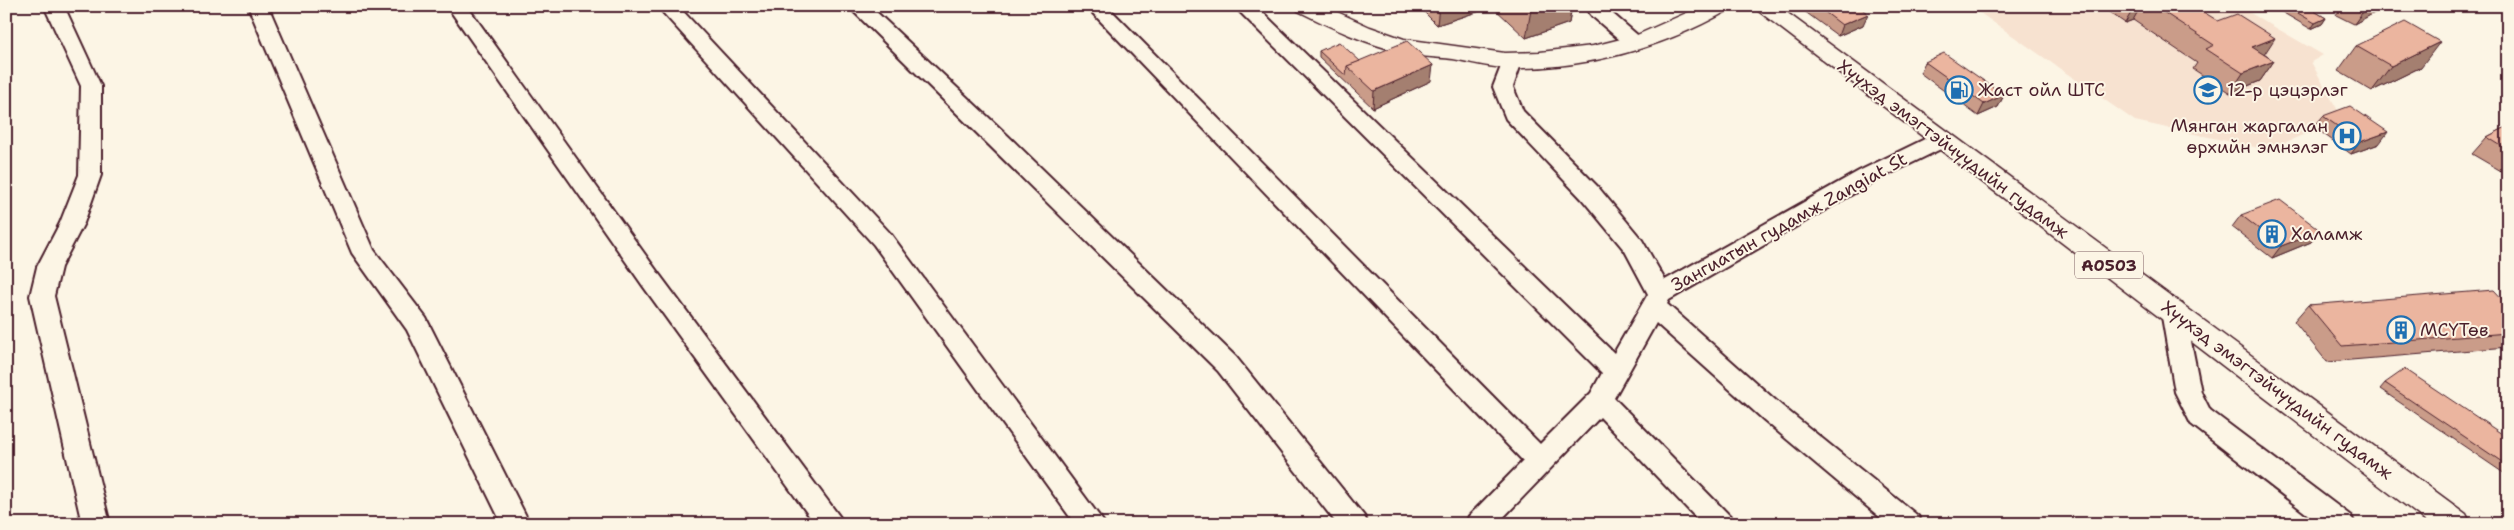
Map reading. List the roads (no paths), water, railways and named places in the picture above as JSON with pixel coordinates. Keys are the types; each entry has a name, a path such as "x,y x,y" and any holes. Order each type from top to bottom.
{"main road":[{"path":"1306,6 1341,24 1398,45 1514,54 1580,56 1635,43 1681,27 1719,6"},
{"name":"Хүүхэд эмэгтэйчүүдийн гудамж","path":"1764,6 2455,524"}],"street":[{"path":"54,6 91,86 90,175 72,223 49,267 42,296 96,524"},
{"path":"258,6 364,253 417,325 516,524"},
{"path":"457,6 651,280 831,524"},
{"path":"667,6 882,238 1091,524"},
{"path":"1096,6 1540,461"},
{"path":"1244,6 1616,371"},
{"path":"870,9 995,136 1227,364 1354,524"},
{"path":"1599,12 1635,43"},
{"path":"1514,54 1503,87 1514,114 1590,193 1634,246 1662,295 1773,412 1908,524"},
{"name":"Зангиатын гудамж Zangiat St","path":"1662,295 1867,176 1941,140"},
{"path":"1479,524 1600,400 1662,295"},
{"path":"2172,311 2188,392 2200,417 2341,524"},
{"path":"1600,400 1720,524"}],"place":[{"name":"Жаст ойл ШТС","path":"1959,90"},
{"name":"12-р цэцэрлэг","path":"2208,90"},
{"name":"Мянган жаргалан өрхийн эмнэлэг","path":"2347,136"},
{"name":"Халамж","path":"2272,234"},
{"name":"МСҮТөв","path":"2401,330"}]}
